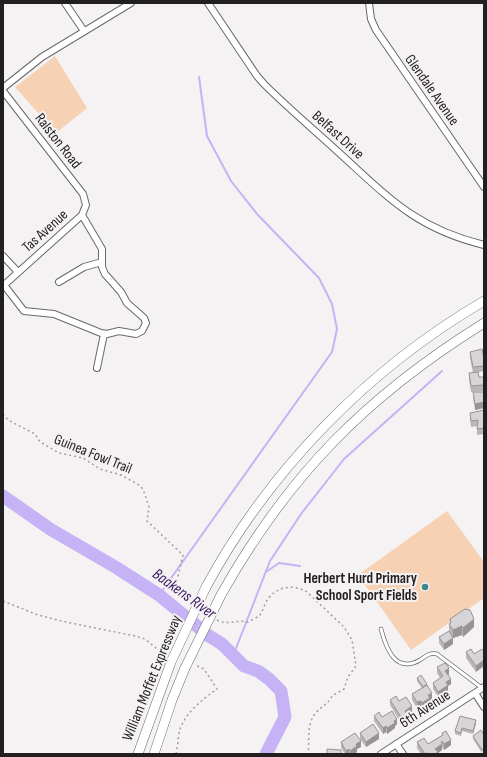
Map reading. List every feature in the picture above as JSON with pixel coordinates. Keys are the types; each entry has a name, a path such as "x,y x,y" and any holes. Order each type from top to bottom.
{"main road":[{"name":"William Moffet Expressway","path":"138,754 171,658 206,587 241,529 283,472 321,430 358,394 400,358 436,332 484,301"},
{"name":"William Moffet Expressway","path":"154,754 172,700 221,595 252,542 276,507 327,447 365,410 394,385 428,360 484,323"}],"street":[{"path":"66,3 84,31"},
{"path":"3,88 42,58 131,3"},
{"name":"Belfast Drive","path":"208,3 256,76 387,197 426,224 462,239 484,244"},
{"name":"Glendale Avenue","path":"369,3 371,19 376,30 484,187"},
{"name":"Ralston Road","path":"3,92 83,194 86,200 84,212 102,249 102,262 107,278 121,292 127,303 144,318 146,323 142,331 136,334 119,331 104,334"},
{"name":"Tas Avenue","path":"4,286 84,212"},
{"path":"3,256 18,272"},
{"path":"59,282 84,267 102,262"},
{"path":"4,286 24,311 54,314 104,334 97,368"},
{"name":"6th Avenue","path":"381,754 483,687"},
{"path":"475,693 484,707"},
{"path":"396,744 403,754"}],"lane":[{"path":"381,629 388,651 396,660 406,665 431,653 437,654 483,687"}],"path":[{"name":"Guinea Fowl Trail","path":"3,414 8,420 35,434 40,442 59,453 83,458 100,469 121,475 139,485 143,489 148,507 147,521 183,555 176,592 188,604"},
{"path":"224,624 243,621 248,622 259,616 274,591 289,587 300,588 334,616 344,627 352,640 356,666 348,677 344,689 332,696 329,703 315,714 310,723 308,754"},
{"path":"3,601 38,615 145,639 171,658"},
{"path":"176,754 180,729 185,720 194,708 217,689 204,669 189,666"}],"shaded area":[{"path":"55,56 87,108 56,133 15,87"},
{"name":"Herbert Hurd Primary School Sport Fields","path":"447,511 484,562 484,598 411,650 358,575"}],"building":[{"path":"482,349 484,366 473,367 470,352"},
{"path":"478,372 479,377 484,377 484,385 471,386 469,373"},
{"path":"473,392 484,392 484,402 475,404"},
{"path":"484,410 484,428 477,429 478,420 471,421 470,413"},
{"path":"465,609 470,610 474,619 463,628 462,626 453,630 449,624 451,623 450,619"},
{"path":"449,631 453,638 444,644 439,637"},
{"path":"471,649 474,654 482,649 484,652 484,660 476,666 466,652"},
{"path":"445,663 449,668 445,671 451,679 446,682 448,685 438,692 433,683 443,676 437,667"},
{"path":"421,675 427,684 423,687 417,678"},
{"path":"427,685 432,693 428,695 430,698 422,703 421,701 417,702 412,694"},
{"path":"396,696 399,701 406,697 412,706 405,711 407,714 401,717 390,700"},
{"path":"392,711 397,719 394,721 395,723 387,728 386,726 383,728 374,716 379,712 382,717"},
{"path":"460,716 476,720 473,731 462,728 461,733 455,731"},
{"path":"373,724 379,733 366,742 360,733"},
{"path":"481,730 484,735 484,749 482,750 473,736"},
{"path":"446,731 451,740 444,744 442,741 442,744 435,749 438,752 435,754 425,754 417,742 424,738 428,744 443,735 442,733"},
{"path":"355,733 361,741 350,751 349,749 346,751 341,742"},
{"path":"327,749 341,750 341,754 327,754"}],"waterway":[{"path":"159,595 332,352 337,329 332,304 319,278 257,214 231,181 207,136 199,77"},
{"path":"233,656 270,561 301,514 344,459 442,371"},
{"name":"Baakens River","path":"3,496 50,529 117,568 159,595 209,636 222,644 244,666 258,671 269,679 281,691 285,717 266,754"},
{"path":"266,572 279,563 300,566"}],"place":[{"name":"Herbert Hurd Primary School Sport Fields","path":"425,587"}]}
